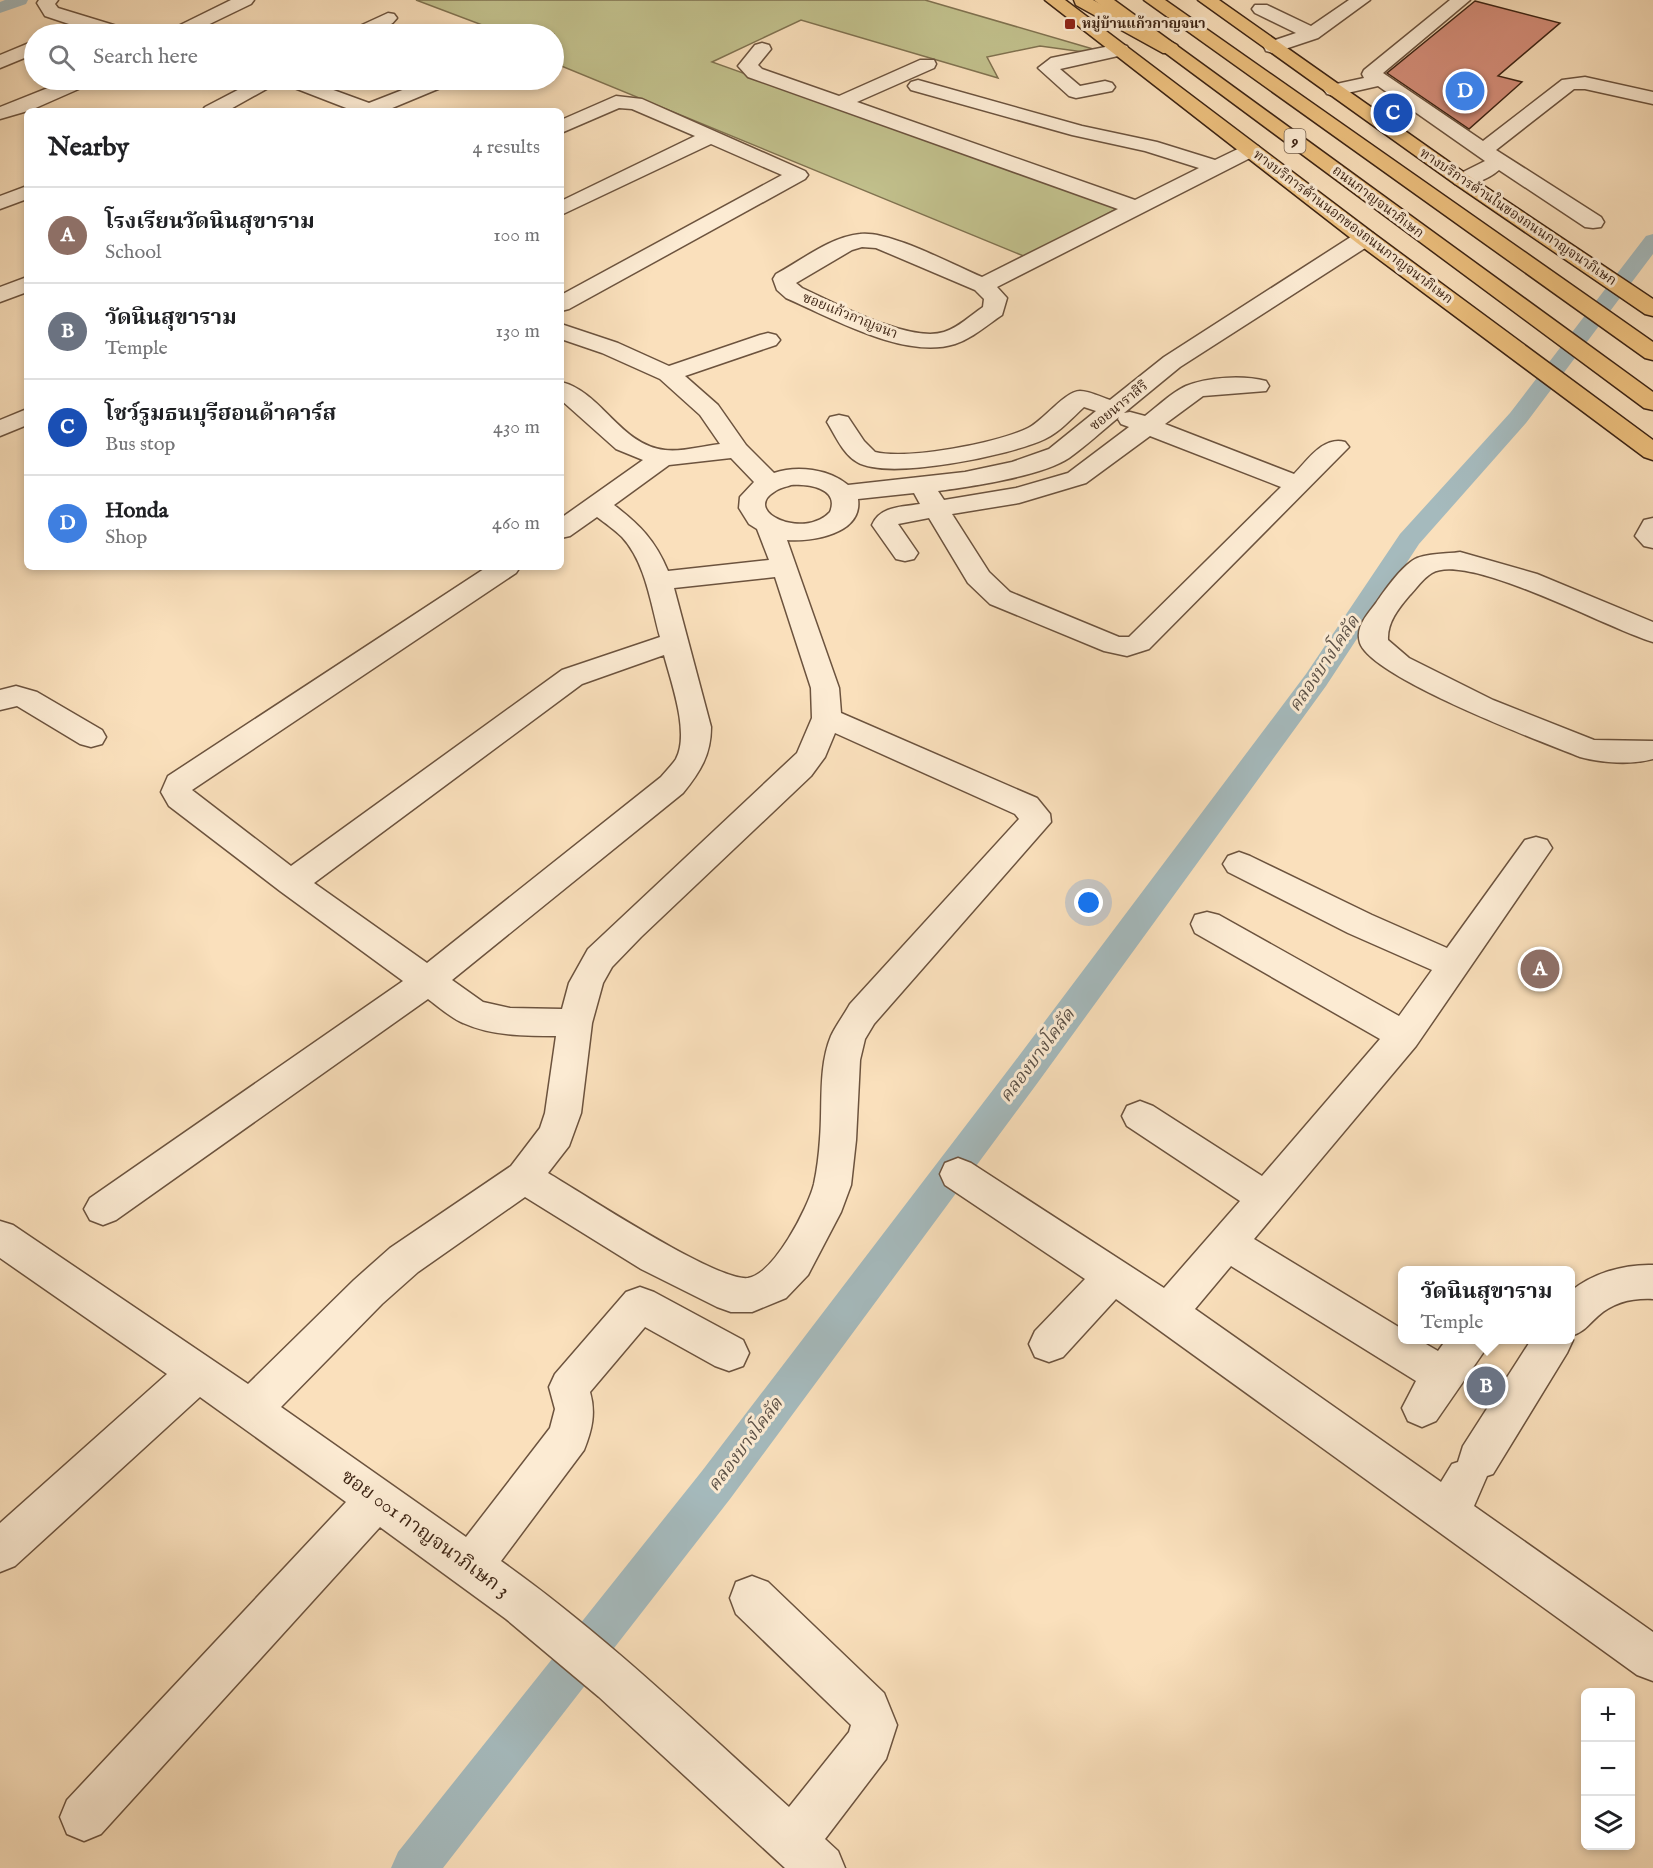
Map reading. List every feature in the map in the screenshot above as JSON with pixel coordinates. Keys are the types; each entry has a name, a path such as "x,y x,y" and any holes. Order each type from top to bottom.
{"main road":[{"name":"ทางบริการด้านนอกของถนนกาญจนาภิเษก","path":"1054,0 1365,238 1653,452"},
{"path":"1078,0 1124,53"},
{"path":"1078,0 1170,49"},
{"name":"ถนนกาญจนาภิเษก","path":"1103,0 1647,398"},
{"name":"9","path":"1153,0 1523,259 1653,353"},
{"name":"ทางบริการด้านในของถนนกาญจนาภิเษก","path":"1207,0 1462,180 1653,309"}],"street":[{"path":"49,0 46,3 51,12 86,24"},
{"path":"196,24 245,0"},
{"path":"1230,17 1261,9 1279,0"},
{"path":"1273,46 1312,34 1361,0"},
{"path":"1461,0 1371,74 1593,222"},
{"path":"1261,9 1312,34"},
{"path":"376,24 388,18"},
{"path":"762,49 749,62 750,70 1137,208"},
{"path":"0,62 24,51"},
{"path":"1106,87 1076,92 1047,68 1058,62 1124,53"},
{"path":"839,102 927,64"},
{"path":"1334,90 1381,80"},
{"path":"1462,180 1488,169 1490,155 1573,83 1585,83 1653,98"},
{"path":"918,86 1080,131 1150,146 1217,167"},
{"path":"0,113 24,106 60,90"},
{"path":"218,108 252,90"},
{"path":"314,90 362,108"},
{"path":"377,108 419,90"},
{"path":"564,126 624,101 635,103 796,174 797,178 564,302"},
{"path":"564,207 711,136"},
{"path":"983,285 1251,150"},
{"path":"0,203 24,193"},
{"name":"ซอยนาราสิริ","path":"843,493 965,480 1019,468 1058,454 1172,362 1365,238"},
{"name":"ซอยแก้วกาญจนา","path":"861,240 880,242 983,285 996,298 994,310 949,338 919,341 900,337 794,293 785,285 784,279 844,245 861,240"},
{"path":"0,295 24,285"},
{"path":"564,332 610,348 668,374 709,410 737,450 769,483"},
{"path":"668,374 768,340"},
{"path":"905,553 885,525 887,520 894,516 1019,495 1077,478 1194,391 1210,387 1257,386"},
{"path":"564,391 625,444 662,458 737,450"},
{"path":"839,422 864,456 875,460 899,460 986,450 1016,441 1038,433 1080,398 1296,484"},
{"path":"0,429 24,417"},
{"path":"921,484 978,577 988,589 1000,598 1114,645 1127,646 1139,642 1296,484 1336,447"},
{"path":"564,528 598,506 662,458"},
{"path":"789,477 805,477 833,485 843,493 847,502 845,512 838,521 826,528 797,533 769,527 759,521 753,513 751,504 754,495 769,483 789,477"},
{"path":"103,1209 428,981 672,785 689,764 696,748 696,727 657,581 639,539 598,506"},
{"path":"1653,526 1648,536 1653,540"},
{"path":"251,1408 368,1292 404,1260 524,1177 556,1135 563,1113 575,1023 586,983 600,958 629,928 800,770 810,757 827,718 825,688 785,567 769,527"},
{"path":"1649,750 1629,752 1591,750 1483,707 1399,665 1374,643 1372,627 1396,594 1424,565 1460,560 1527,580 1653,633"},
{"path":"657,581 785,567"},
{"path":"501,570 179,784 176,792 180,798 291,884 473,1013 510,1022 575,1023"},
{"path":"291,884 463,755 572,677 675,642"},
{"path":"0,700 16,696 27,699 91,737"},
{"path":"524,1177 655,1257 731,1295 752,1295 772,1286 794,1263 822,1212 832,1185 838,1140 842,1060 848,1037 862,1014 1035,822 1034,814 1026,806 827,718"},
{"path":"1168,1312 1404,1036 1536,848"},
{"path":"1239,864 1349,919 1453,965"},
{"path":"1207,924 1404,1036"},
{"path":"1140,1116 1266,1198"},
{"path":"958,1174 1168,1312 1464,1483 1653,1659"},
{"name":"ซอย 001 กาญจนาภิเษก 3","path":"0,1237 251,1408 522,1604 615,1681 806,1855"},
{"path":"1227,1242 1443,1376"},
{"path":"1049,1344 1113,1276"},
{"path":"1575,1314 1591,1298 1615,1287 1644,1281 1653,1282"},
{"path":"470,1567 569,1436 575,1409 569,1387 640,1304 729,1353"},
{"path":"1422,1408 1466,1344"},
{"path":"1464,1483 1551,1344"},
{"path":"0,1551 198,1374"},
{"path":"84,1817 377,1500"},
{"path":"752,1598 868,1708 874,1725 870,1743 806,1855"}],"shaded area":[{"path":"416,0 925,0 1093,49 1091,53 1040,46 987,57 998,78 801,20 712,62 1120,207 1026,257 564,67 564,24 480,24"}],"building":[{"path":"1475,1 1560,23 1498,76 1522,82 1469,129 1387,73"}],"waterway":[{"path":"0,8 20,0"},
{"name":"คลองบางโคลัด","path":"414,1868 716,1485 1024,1075 1316,680 1409,539 1518,418 1653,240"}],"place":[{"name":"หมู่บ้านแก้วกาญจนา","path":"1070,24"},
{"name":"Honda","path":"1465,91"},
{"name":"โชว์รูมธนบุรีฮอนด้าคาร์ส","path":"1393,113"},
{"name":"โรงเรียนวัดนินสุขาราม","path":"1540,969"},
{"name":"วัดนินสุขาราม","path":"1486,1386"}]}
